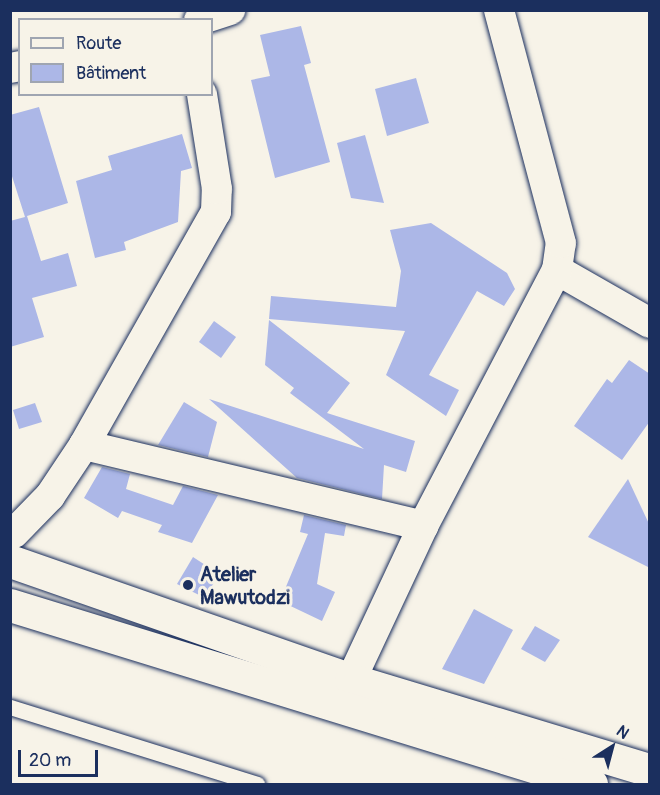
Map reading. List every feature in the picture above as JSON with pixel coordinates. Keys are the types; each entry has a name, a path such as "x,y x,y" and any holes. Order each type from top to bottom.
{"main road":[{"path":"11,542 351,680 650,770"},
{"path":"10,605 591,784"}],"street":[{"path":"205,18 230,10"},
{"path":"351,680 423,526 557,270 561,243 499,10"},
{"path":"11,542 50,496 84,445 216,212 217,189 202,96"},
{"path":"557,270 650,323"},
{"path":"84,445 423,526"}],"lane":[{"path":"10,707 257,784"}],"building":[{"path":"301,26 311,63 304,65 330,162 275,178 251,80 270,76 260,35"},
{"path":"416,78 429,123 387,136 375,89"},
{"path":"39,107 68,203 27,216 41,261 68,253 77,286 32,298 44,337 10,347 10,221 25,217 10,170 10,115"},
{"path":"182,134 192,168 181,171 178,222 124,242 126,250 95,258 76,181 112,170 108,156"},
{"path":"365,135 384,203 351,198 337,143"},
{"path":"431,223 507,273 515,289 504,306 477,291 429,375 459,390 446,416 386,375 405,331 269,319 271,296 396,307 401,271 390,230"},
{"path":"269,320 350,383 327,413 415,441 406,472 384,465 382,499 297,478 209,399 364,449 290,393 294,388 265,365"},
{"path":"214,321 236,337 221,358 199,342"},
{"path":"629,360 650,374 650,421 622,460 574,426 607,379 612,383"},
{"path":"184,402 217,422 208,457 158,445"},
{"path":"35,403 42,422 19,429 13,410"},
{"path":"102,467 130,474 126,489 173,505 183,486 218,495 192,543 158,532 162,525 122,511 118,518 84,498"},
{"path":"628,479 650,526 650,568 588,537"},
{"path":"304,515 346,525 344,536 325,533 317,584 335,592 322,621 280,601 308,534 300,532"},
{"path":"193,557 219,574 205,598 177,584"},
{"path":"474,609 513,630 484,684 442,669"},
{"path":"535,626 560,640 545,662 521,649"}],"place":[{"name":"Atelier Mawutodzi","path":"188,585"}]}
